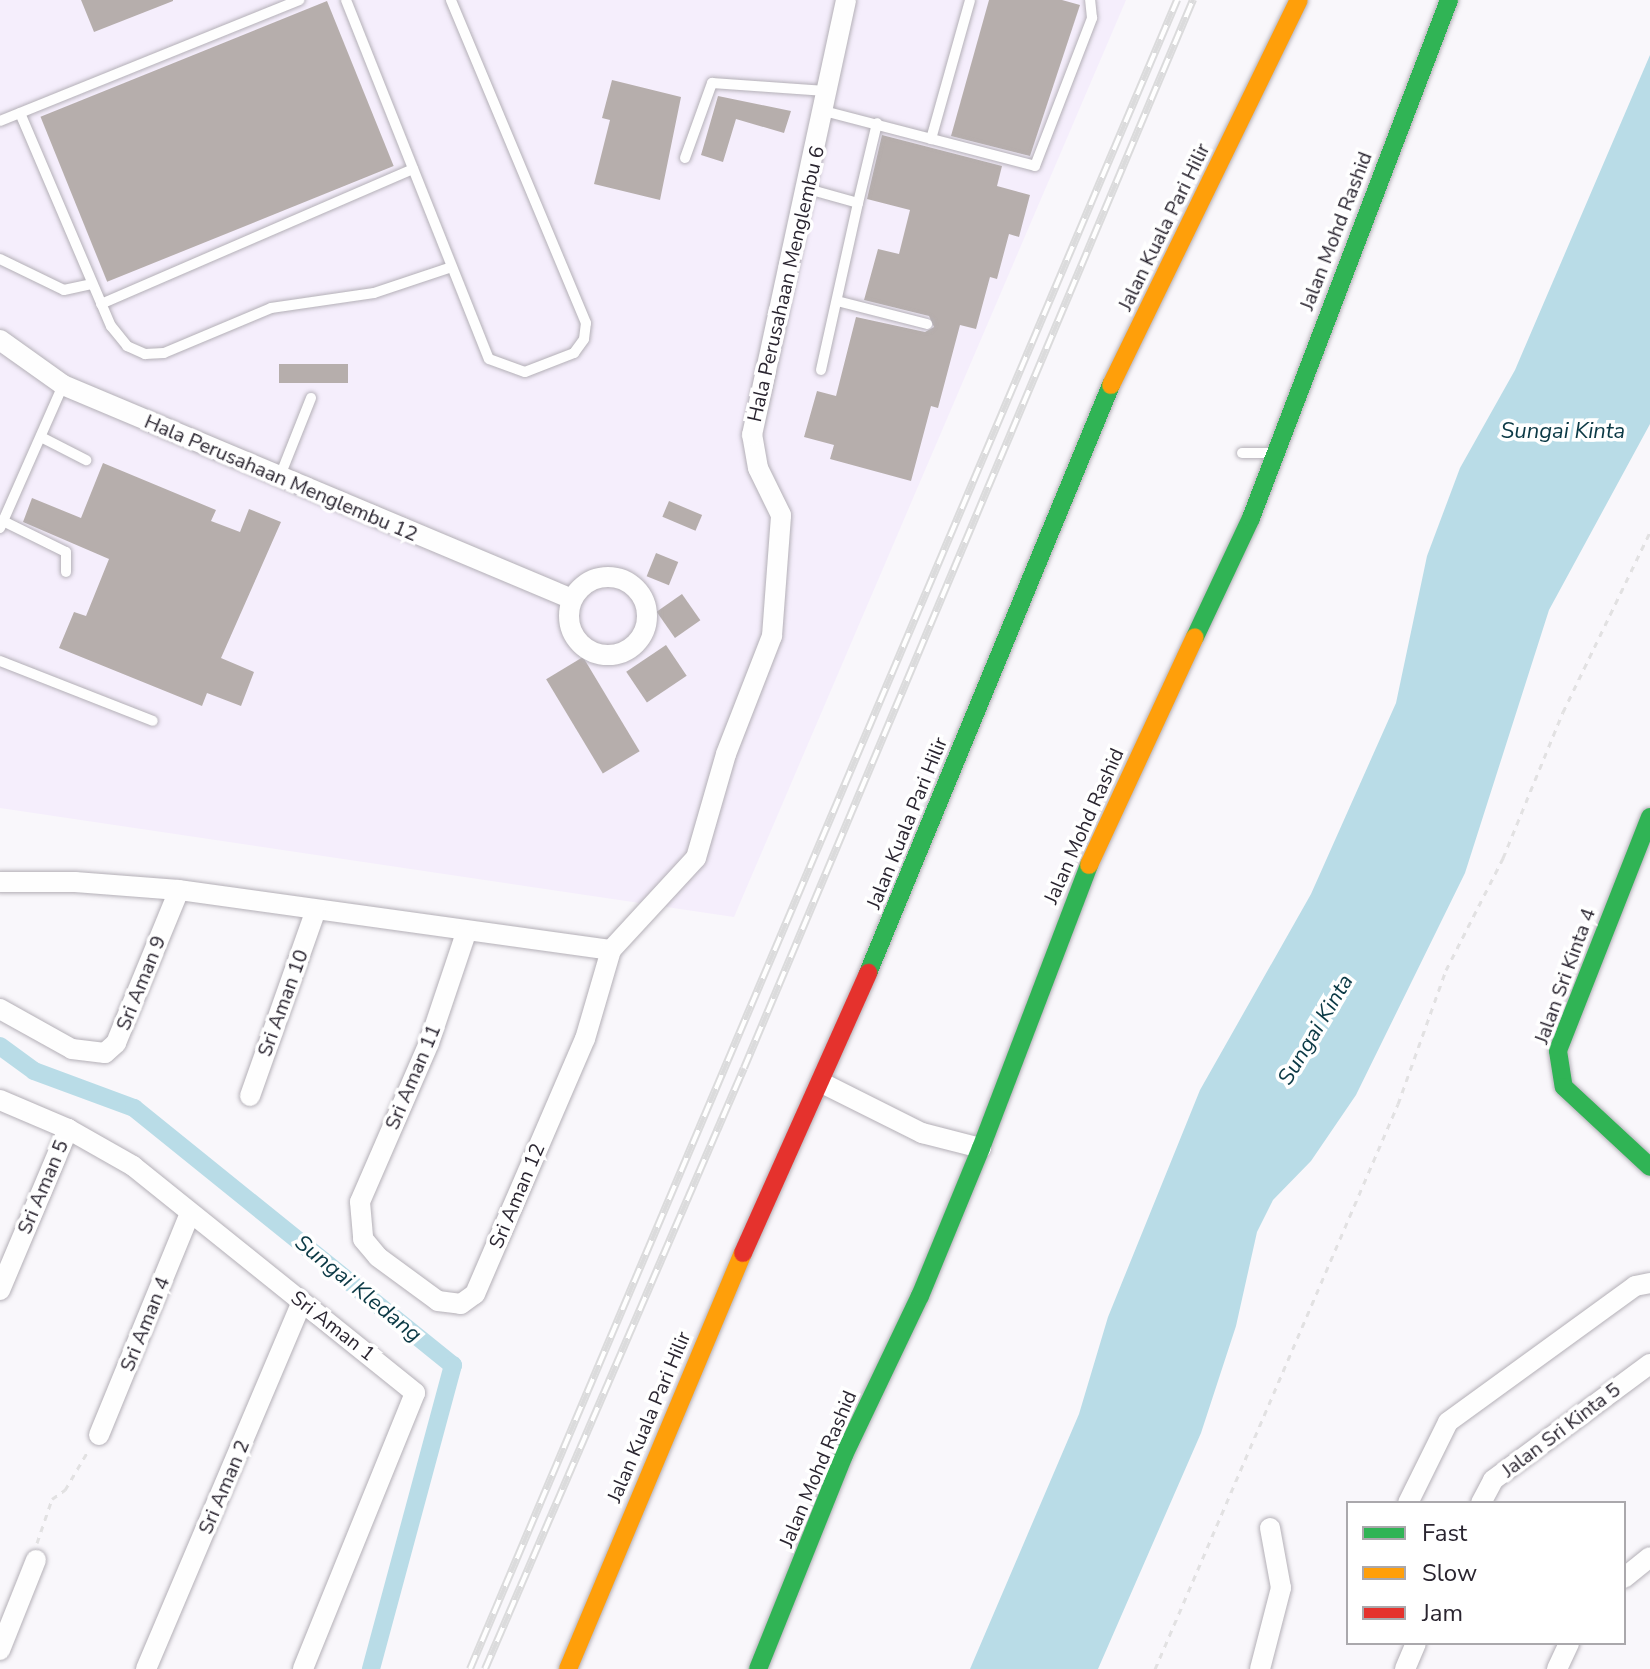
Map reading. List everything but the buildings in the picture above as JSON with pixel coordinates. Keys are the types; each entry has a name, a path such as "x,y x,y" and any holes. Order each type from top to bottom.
{"street":[{"name":"Hala Perusahaan Menglembu 6","path":"611,950 696,858 726,754 772,636 781,515 758,468 752,435 808,189 846,0"},
{"name":"Jalan Kuala Pari Hilir","path":"568,1669 736,1268 822,1083 1108,392 1299,0"},
{"name":"Jalan Mohd Rashid","path":"758,1669 827,1508 844,1455 920,1296 981,1148 1092,857 1195,644 1277,453 1449,0"},
{"name":"Hala Perusahaan Menglembu 12","path":"0,340 63,385 572,599"},
{"name":"Jalan Sri Kinta 4","path":"1650,817 1558,1051 1564,1087 1650,1167"},
{"path":"0,882 75,882 179,890 466,933 611,950"},
{"name":"Sri Aman 9","path":"0,1009 72,1049 105,1053 116,1043 179,890"},
{"name":"Sri Aman 10","path":"250,1096 316,910"},
{"name":"Sri Aman 11","path":"358,1219 360,1202 429,1043 466,933"},
{"name":"Sri Aman 12","path":"358,1219 363,1239 378,1257 438,1301 461,1304 475,1294 585,1039 611,950"},
{"path":"822,1083 922,1133 981,1148"},
{"name":"Sri Aman 1","path":"0,1100 68,1129 133,1166 415,1393 303,1669"},
{"name":"Sri Aman 5","path":"0,1290 68,1129"},
{"name":"Sri Aman 4","path":"99,1435 190,1213"},
{"path":"1409,1501 1448,1422 1635,1286 1650,1283"},
{"name":"Sri Aman 2","path":"146,1669 301,1304"},
{"name":"Jalan Sri Kinta 5","path":"1482,1501 1493,1480 1650,1364"},
{"path":"1260,1669 1281,1588 1270,1528"},
{"path":"1626,1576 1650,1557"},
{"path":"0,1650 36,1560"},
{"path":"1405,1669 1415,1645"},
{"path":"1557,1669 1568,1645"}],"lane":[{"path":"0,121 299,0"},
{"path":"346,0 489,359 502,368 525,372 574,353 584,339 586,323 451,0"},
{"path":"931,139 970,0"},
{"path":"685,158 712,83 826,101 877,123 1035,166 1092,18 1090,0"},
{"path":"20,113 101,304 127,346 145,354 164,353 271,308 374,293 452,267"},
{"path":"821,370 877,123"},
{"path":"101,304 413,169"},
{"path":"808,189 858,203"},
{"path":"0,259 64,290 92,284"},
{"path":"837,301 927,324"},
{"path":"63,385 2,525 66,552 66,572"},
{"path":"279,478 311,398"},
{"path":"41,437 86,460"},
{"path":"1242,453 1277,453"},
{"path":"0,661 153,721"}],"path":[{"path":"1155,1669 1398,1104 1446,970 1503,858 1563,712 1650,532"},
{"path":"36,1560 42,1517 99,1435"}],"shaded area":[{"path":"0,0 1126,0 734,917 0,808"}],"water":[{"name":"Sungai Kinta","path":"1650,55 1650,424 1549,610 1465,873 1356,1095 1311,1161 1273,1200 1257,1232 1236,1326 1201,1433 1098,1669 970,1669 1079,1414 1108,1317 1200,1090 1311,894 1396,703 1427,556 1460,468 1515,370"}],"waterway":[{"name":"Sungai Kledang","path":"0,1046 34,1071 134,1108 453,1365 371,1669"}],"railway":[{"path":"470,1669 1177,0"},
{"path":"485,1669 744,1068 1193,0"}],"traffic: fast":[{"path":"1195,637 1251,518 1449,0"},
{"path":"868,973 1111,385"},
{"path":"1650,817 1558,1051 1564,1087 1650,1167"},
{"path":"758,1669 844,1455 920,1296 981,1148 1089,865"}],"traffic: slow":[{"path":"1111,385 1299,0"},
{"path":"1089,865 1195,637"},
{"path":"568,1669 743,1253"}],"traffic: jam":[{"path":"743,1253 868,973"}]}
